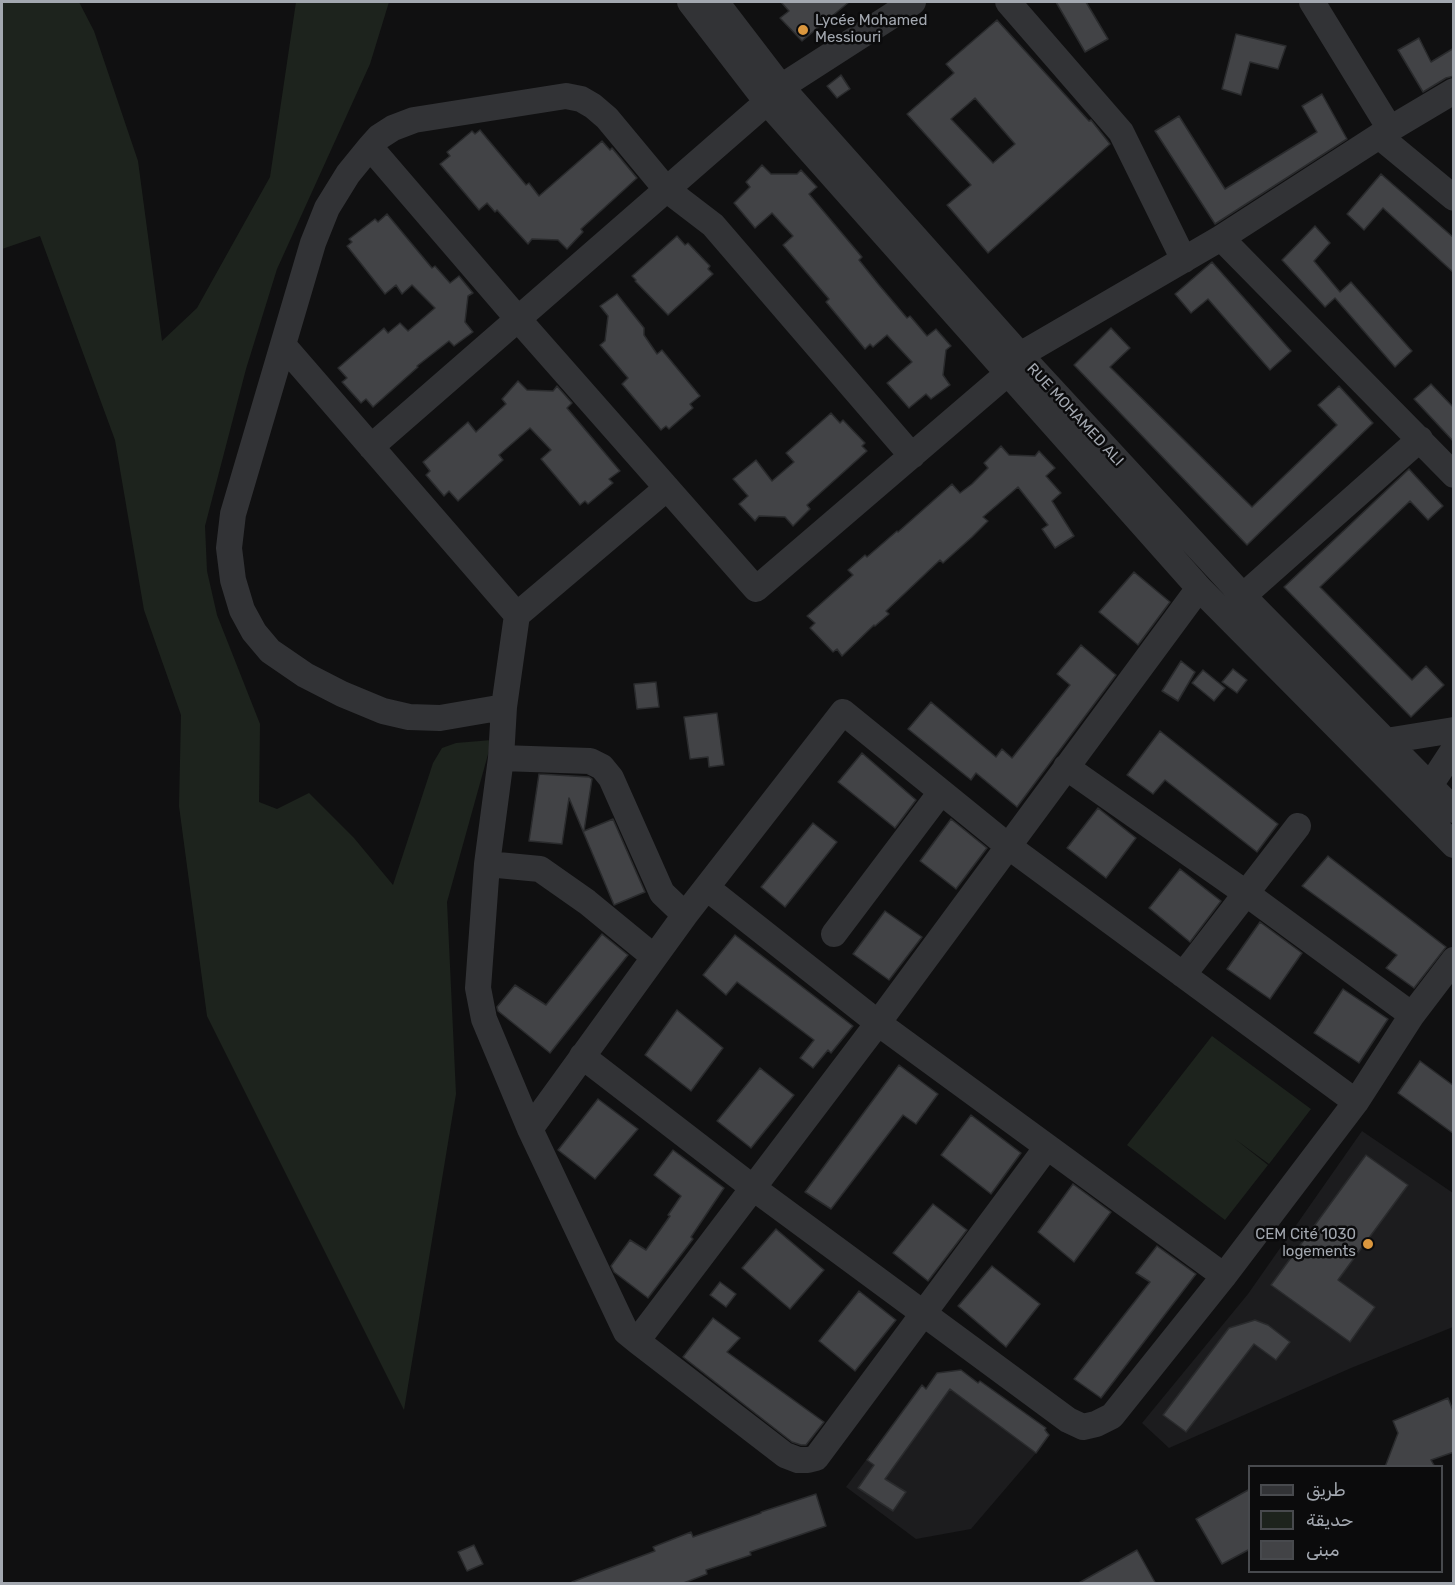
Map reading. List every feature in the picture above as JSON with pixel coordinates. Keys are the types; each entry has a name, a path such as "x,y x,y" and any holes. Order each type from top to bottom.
{"street":[{"path":"690,2 774,94"},
{"name":"RUE MOHAMED ALI","path":"716,2 774,94 1014,364 1454,810"},
{"path":"371,447 774,94 913,2"},
{"path":"1008,2 1121,132 1184,260"},
{"path":"1312,2 1384,133 1454,198"},
{"path":"370,147 756,590 912,456 1014,364 1221,238 1384,133 1454,91"},
{"path":"504,707 440,718 409,717 383,711 342,694 305,675 270,651 254,632 242,610 233,580 229,548 233,514 313,243 327,208 348,174 370,147 393,128 414,120 566,96 581,99 593,106 608,118 666,189 713,225 912,456"},
{"path":"1221,238 1454,475"},
{"path":"282,345 517,615"},
{"path":"1014,364 1199,588 1454,845"},
{"path":"1243,596 1420,439"},
{"path":"667,488 517,615 486,864 478,988 484,1019 530,1129 626,1332 785,1455 808,1461 816,1458 1047,1147"},
{"path":"637,1341 878,1023 1199,588"},
{"path":"530,1129 685,915 843,712 1008,846 1356,1102"},
{"path":"1383,774 1386,741 1454,730"},
{"path":"1403,794 1432,787 1435,778 1454,749"},
{"path":"501,758 590,761 602,766 611,778 662,893 685,915"},
{"path":"1066,767 1247,894 1412,1015"},
{"path":"834,934 941,792"},
{"path":"1183,975 1298,826"},
{"path":"486,864 540,869 587,902 654,957"},
{"path":"707,888 878,1023 1224,1276"},
{"path":"582,1056 752,1187 1068,1420 1083,1427 1096,1424 1112,1416 1224,1276 1356,1102 1412,1015 1454,960"}],"shaded area":[{"name":"CEM Cité 1030 logements","path":"1362,1131 1453,1193 1453,1327 1351,1368 1169,1448 1142,1423 1248,1294"},
{"path":"961,1370 1046,1428 1045,1431 1049,1435 971,1529 916,1539 846,1487 922,1385 927,1389 937,1373"}],"green space":[{"path":"2,2 79,2 94,31 138,161 162,341 197,308 270,177 296,2 389,2 370,64 277,269 246,369 205,526 207,571 217,615 260,724 259,802 277,809 309,793 354,838 393,885 433,763 442,748 456,743 492,740 447,902 456,1094 404,1410 207,1016 179,806 181,715 144,610 115,440 40,236 2,249"},
{"path":"1212,1036 1311,1109 1269,1164 1235,1139 1268,1165 1225,1220 1127,1145"}],"building":[{"name":"Lycée Mohamed Messiouri","path":"781,2 849,2 802,41 780,18 789,11"},
{"path":"1056,2 1086,2 1108,39 1085,52"},
{"path":"997,20 1089,121 1091,120 1110,144 988,253 947,205 971,185 907,114 954,73 946,64","holes":["975,98 1015,144 993,163 951,119"]},
{"path":"1236,34 1286,46 1278,69 1250,62 1241,95 1222,89"},
{"path":"1419,38 1431,62 1454,48 1454,76 1446,78 1423,92 1398,50"},
{"path":"841,75 850,89 837,98 827,86"},
{"path":"1322,94 1347,139 1215,224 1155,131 1179,116 1225,189 1317,132 1302,106"},
{"path":"480,130 526,185 529,183 539,196 602,141 610,150 612,148 637,178 581,229 583,232 567,249 558,240 532,239 528,244 497,210 495,212 487,203 479,210 440,164 450,156 447,152 472,131 475,134"},
{"path":"762,165 771,174 797,174 801,170 817,187 809,194 862,257 859,260 879,285 907,318 910,316 927,336 936,329 951,346 946,350 943,375 950,385 931,399 926,394 909,408 887,383 912,362 887,335 873,347 870,344 865,349 826,302 829,299 783,245 793,236 772,213 755,228 734,203 750,187 746,182"},
{"path":"1381,174 1454,238 1454,273 1383,208 1364,230 1347,214"},
{"path":"387,214 432,268 435,266 450,283 459,276 473,293 468,296 465,322 473,332 454,346 449,341 417,366 373,407 366,399 361,403 342,382 347,378 338,368 384,328 388,333 400,323 408,331 435,308 412,285 402,294 396,285 385,294 347,246 352,242 349,239 375,219 378,222"},
{"path":"1315,226 1330,243 1314,261 1340,292 1351,282 1412,351 1395,367 1335,298 1325,307 1282,260"},
{"path":"677,236 685,245 688,243 710,266 708,269 713,274 668,315 632,276"},
{"path":"1212,262 1291,351 1270,370 1208,299 1191,313 1175,294"},
{"path":"617,294 644,328 644,335 657,354 662,350 700,396 690,404 693,408 669,429 666,426 661,430 622,384 628,378 600,345 605,341 608,316 600,306"},
{"path":"1111,328 1130,348 1110,367 1252,507 1337,425 1318,405 1339,386 1373,423 1247,545 1074,365"},
{"path":"518,381 527,390 553,391 557,386 572,403 567,408 620,471 609,479 613,483 588,504 585,501 580,505 541,459 551,450 530,428 499,455 503,460 458,501 449,491 444,496 426,475 430,471 423,462 468,422 476,432 506,404 502,399"},
{"path":"1431,384 1454,408 1454,442 1414,399"},
{"path":"831,413 840,423 843,420 865,443 862,446 867,451 807,505 810,509 793,526 785,517 759,516 755,521 739,504 748,496 733,479 756,460 772,481 794,462 786,453"},
{"path":"1001,446 1009,455 1035,456 1039,451 1055,468 1046,476 1061,493 1052,501 1074,536 1055,548 1042,529 1048,525 1018,487 983,517 988,521 972,537 943,563 940,560 886,611 889,614 842,656 837,649 833,652 810,628 815,623 807,616 853,575 848,570 898,532 952,484 960,493 972,484 988,468 984,463"},
{"path":"1409,469 1443,506 1428,520 1410,501 1320,587 1412,680 1426,666 1444,685 1411,717 1284,587"},
{"path":"1134,572 1170,602 1138,645 1099,612"},
{"path":"1081,645 1116,675 1017,807 976,773 971,780 908,729 931,702 996,757 1002,749 1012,758 1070,685 1057,674"},
{"path":"1181,661 1195,672 1178,701 1162,691"},
{"path":"1233,669 1247,680 1237,693 1222,682"},
{"path":"1203,670 1225,688 1214,701 1192,683"},
{"path":"656,682 659,707 637,709 634,684"},
{"path":"717,713 724,765 709,767 708,757 690,759 684,717"},
{"path":"1160,731 1278,824 1257,852 1165,780 1153,794 1127,775"},
{"path":"862,753 916,800 895,828 838,782"},
{"path":"539,774 592,779 584,831 613,819 645,892 614,905 569,798 562,844 529,841"},
{"path":"1098,808 1136,838 1106,878 1067,848"},
{"path":"951,819 987,848 956,889 920,861"},
{"path":"813,823 837,842 785,907 761,887"},
{"path":"1328,856 1446,947 1414,988 1386,968 1397,955 1302,886"},
{"path":"1180,869 1221,901 1190,942 1149,908"},
{"path":"885,911 922,937 889,980 853,954"},
{"path":"1260,922 1302,953 1270,999 1227,969"},
{"path":"602,934 628,955 550,1053 498,1011 497,1007 515,985 546,1005"},
{"path":"735,935 853,1026 831,1053 828,1050 813,1068 800,1058 814,1040 737,982 726,995 703,975"},
{"path":"1343,989 1388,1019 1359,1063 1314,1033"},
{"path":"677,1010 723,1048 691,1091 645,1055"},
{"path":"1420,1061 1454,1086 1454,1134 1398,1093"},
{"path":"899,1065 938,1094 916,1124 903,1115 831,1209 805,1192"},
{"path":"760,1068 794,1095 751,1148 717,1121"},
{"path":"598,1099 638,1129 595,1179 558,1150"},
{"path":"971,1115 1021,1153 991,1194 941,1155"},
{"path":"673,1150 724,1188 691,1237 693,1239 648,1298 614,1272 611,1266 630,1240 646,1250 681,1196 654,1175"},
{"path":"1366,1155 1408,1185 1338,1280 1375,1307 1350,1342 1271,1285"},
{"path":"1073,1184 1111,1212 1074,1262 1038,1232"},
{"path":"933,1204 967,1230 928,1281 893,1253"},
{"path":"776,1229 824,1270 790,1309 742,1268"},
{"path":"1157,1246 1196,1274 1101,1398 1074,1379 1150,1282 1136,1273"},
{"path":"992,1266 1040,1304 1006,1347 958,1306"},
{"path":"720,1282 736,1294 726,1307 710,1295"},
{"path":"859,1291 896,1320 855,1371 819,1341"},
{"path":"713,1318 740,1338 727,1352 824,1422 806,1445 792,1442 683,1357"},
{"path":"1255,1320 1268,1325 1290,1342 1276,1360 1254,1344 1186,1432 1163,1415 1229,1328"},
{"path":"961,1370 1046,1428 1049,1435 1036,1453 950,1389 885,1479 906,1492 893,1511 858,1488 874,1465 867,1460 922,1385 926,1389 937,1373"},
{"path":"1448,1398 1454,1413 1454,1452 1431,1460 1434,1465 1386,1465 1398,1433 1393,1421"},
{"path":"1248,1490 1248,1550 1222,1564 1196,1519"},
{"path":"816,1494 826,1526 750,1552 751,1555 706,1570 707,1574 681,1584 573,1584 572,1582 655,1551 653,1547 691,1532 693,1537"},
{"path":"474,1545 483,1564 467,1571 458,1552"},
{"path":"1137,1550 1156,1584 1077,1584"}],"place":[{"name":"Lycée Mohamed Messiouri","path":"803,30"},
{"name":"CEM Cité 1030 logements","path":"1368,1244"}]}
